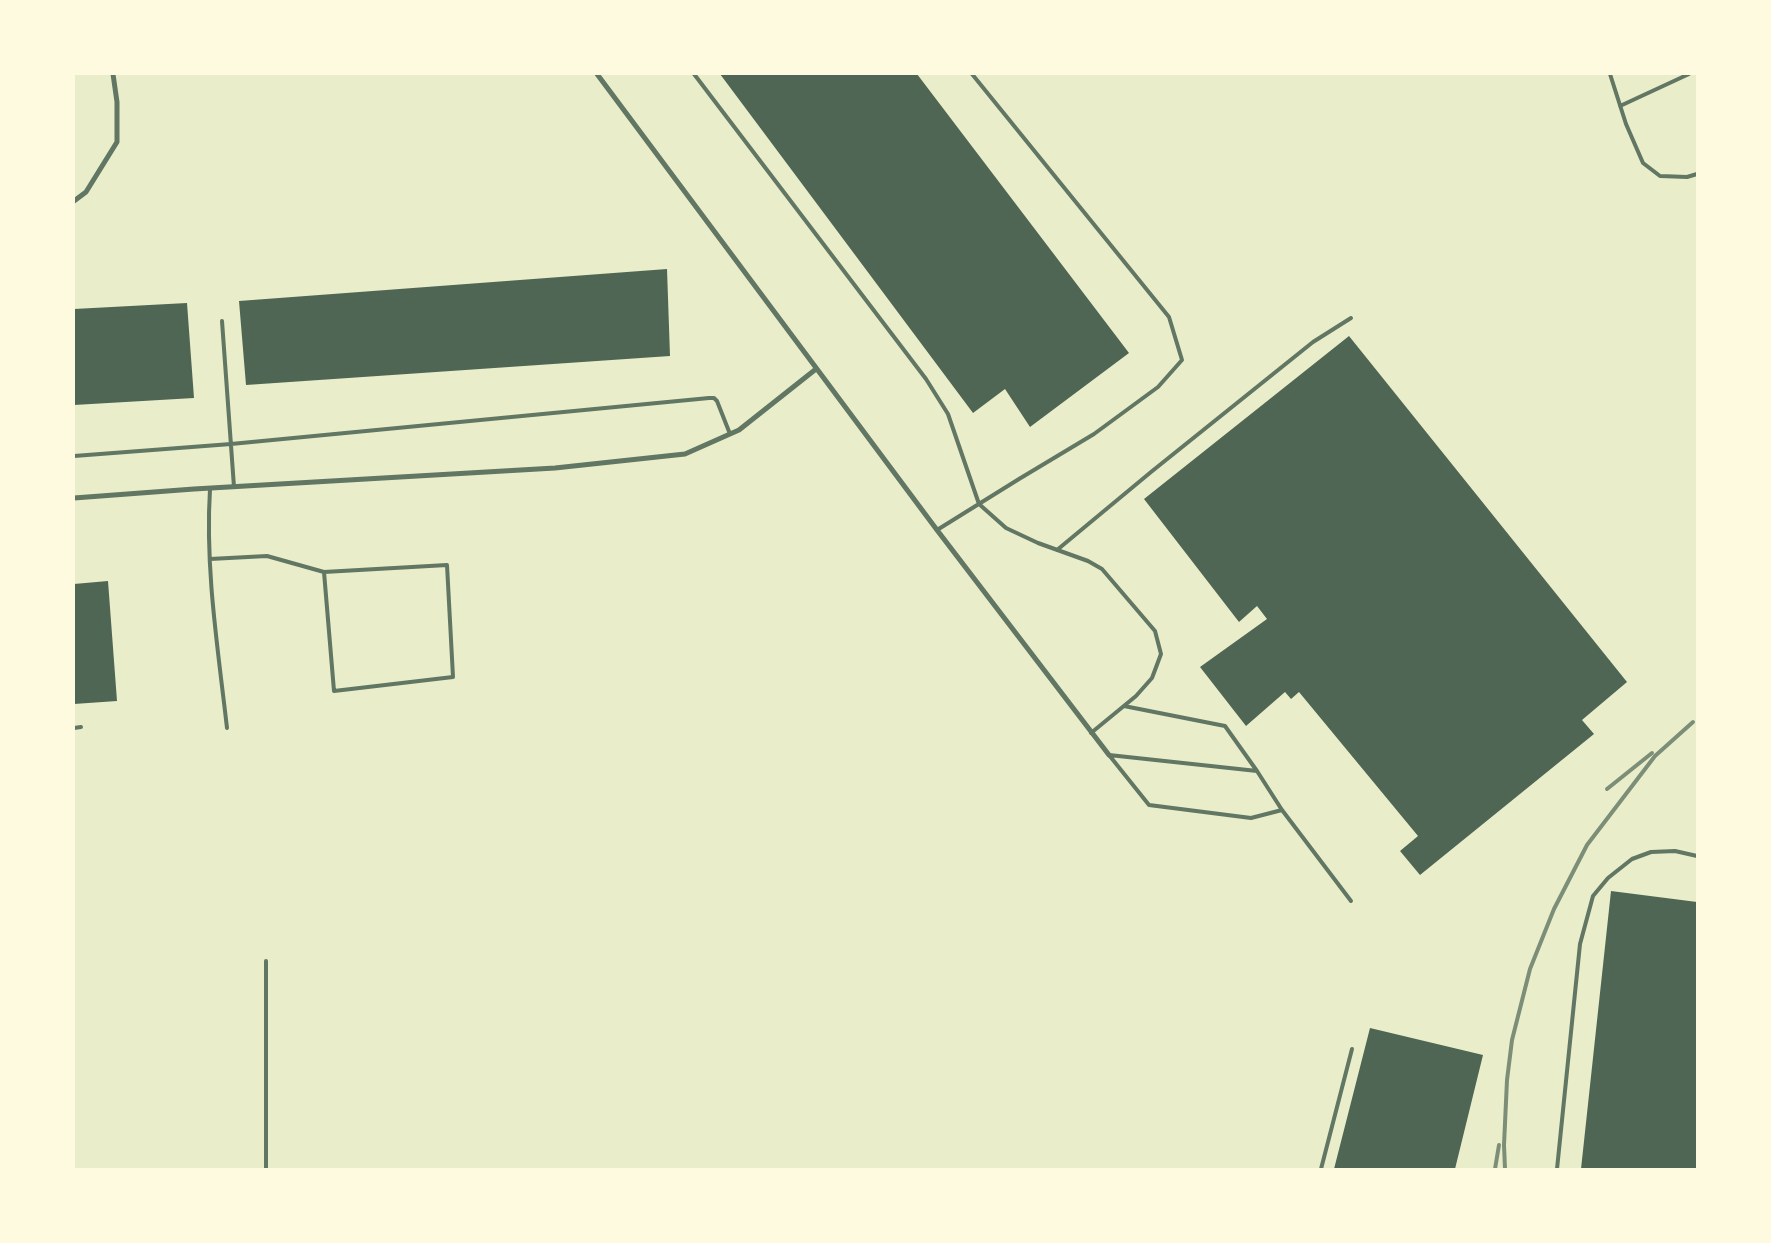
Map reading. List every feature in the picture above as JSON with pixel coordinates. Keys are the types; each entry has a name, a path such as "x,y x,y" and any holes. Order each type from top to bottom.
{"street":[{"path":"74,201 86,192 117,142 117,102 113,74"},
{"path":"597,74 937,530 1109,755"},
{"path":"74,498 555,468 685,454 739,430 816,368"}],"lane":[{"path":"694,74 926,379 948,414 979,504 1006,528 1088,561 1102,569 1155,631 1161,654 1152,678 1136,696 1091,733"},
{"path":"937,530 1094,434 1158,387 1182,360 1168,317 972,74"},
{"path":"1610,74 1626,124 1643,163 1660,176 1687,177 1697,174"},
{"path":"1620,106 1689,74"},
{"path":"1057,550 1313,342 1351,318"},
{"path":"222,321 234,487"},
{"path":"74,456 230,444 709,398 714,398 717,401 730,434"},
{"path":"210,489 208,523 211,587 227,728"},
{"path":"210,559 267,556 324,572 447,565 453,677 334,690 324,572"},
{"path":"1124,706 1225,726 1258,771 1282,810 1352,901"},
{"path":"74,728 81,727"},
{"path":"1109,755 1258,771"},
{"path":"1109,755 1148,805 1251,818 1282,810"},
{"path":"1557,1169 1580,944 1592,896 1608,878 1632,858 1650,852 1675,851 1697,856"},
{"path":"266,961 266,1169"},
{"path":"1321,1169 1352,1049"}],"building":[{"path":"720,74 917,74 1129,353 1030,427 1005,389 973,413"},
{"path":"667,269 670,356 246,385 239,301"},
{"path":"187,303 194,398 74,405 74,309"},
{"path":"1349,336 1627,682 1582,720 1594,734 1420,875 1400,851 1418,836 1299,692 1291,699 1285,692 1246,726 1200,667 1267,619 1257,606 1239,622 1144,499"},
{"path":"108,581 117,701 74,704 74,584"},
{"path":"1611,891 1697,902 1697,1169 1581,1169"},
{"path":"1370,1028 1483,1055 1455,1169 1334,1169"}],"railway":[{"path":"1505,1169 1504,1145 1507,1080 1512,1040 1530,969 1554,909 1587,845 1655,756 1693,722"},
{"path":"1607,789 1652,753"},
{"path":"1495,1169 1499,1145"}]}
